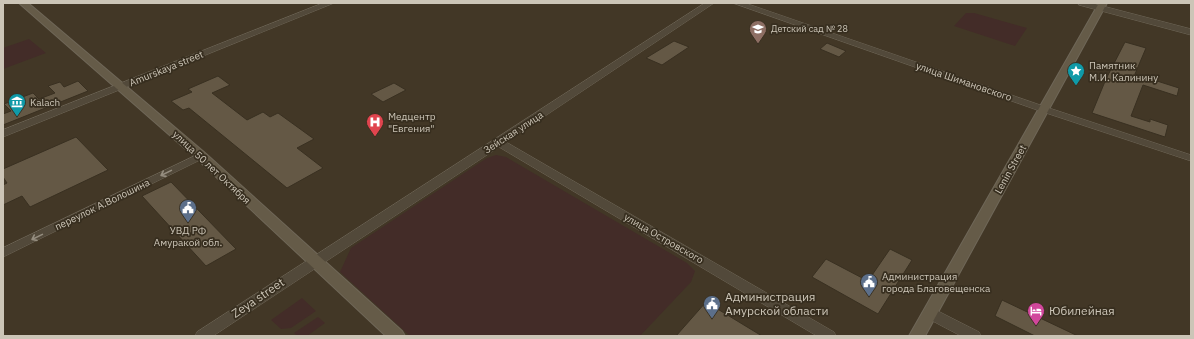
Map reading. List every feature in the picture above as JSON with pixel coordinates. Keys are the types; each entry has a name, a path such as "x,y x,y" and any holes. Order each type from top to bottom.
{"main road":[{"name":"улица 50 лет Октября","path":"23,3 122,86 201,156 397,336"},
{"name":"Lenin Street","path":"917,336 1102,6"}],"street":[{"name":"Amurskaya street","path":"3,134 330,3"},
{"name":"Зейская улица","path":"315,261 710,3"},
{"name":"улица Шимановского","path":"737,3 1191,158"},
{"path":"1082,3 1102,6 1191,32"},
{"name":"улица Островского","path":"498,142 828,336"},
{"name":"переулок А.Волошина","path":"3,253 201,156"},
{"name":"Zeya street","path":"202,336 315,261"},
{"path":"930,313 974,336"}],"shaded area":[{"path":"966,13 974,13 1027,28 1015,46 954,26"},
{"path":"29,39 46,53 3,69 3,48"},
{"path":"496,155 506,157 687,263 695,271 691,282 640,336 410,336 340,272 351,248 487,158"},
{"path":"302,298 316,311 291,328 281,329 271,320"},
{"path":"318,317 325,323 307,336 297,336 294,333"}],"building":[{"path":"674,41 689,47 662,65 646,58"},
{"path":"1125,42 1146,48 1135,74 1179,88 1177,96 1143,85 1131,116 1150,122 1150,119 1168,125 1165,137 1092,113 1106,79"},
{"path":"827,43 846,51 839,57 820,49"},
{"path":"218,76 230,85 212,93 247,120 263,112 270,117 278,113 314,139 297,148 323,168 287,188 189,108 183,110 171,101 192,92 188,89"},
{"path":"78,81 88,91 3,125 3,114 11,111 4,104 33,93 39,99 55,93 48,86 60,82 64,87"},
{"path":"394,83 406,90 383,102 371,94"},
{"path":"76,137 108,170 30,207 22,196 3,205 3,185 7,183 3,177 3,169"},
{"name":"УВД РФ Амуракой обл.","path":"171,182 236,249 206,266 142,196"},
{"name":"Администрация города Благовещенска","path":"890,249 912,260 878,314 812,277 826,259 868,281"},
{"name":"Юбилейная","path":"1002,300 1078,336 1035,336 995,316"},
{"name":"Администрация Амурской области","path":"706,302 762,336 676,336"}],"place":[{"name":"Детский сад № 28","path":"758,44"},
{"name":"Памятник М.И. Калинину","path":"1076,86"},
{"name":"Kalach","path":"17,117"},
{"name":"Медцентр \"Евгения\"","path":"375,137"},
{"name":"УВД РФ Амуракой обл.","path":"188,223"},
{"name":"Администрация города Благовещенска","path":"869,297"},
{"name":"Администрация Амурской области","path":"712,319"},
{"name":"Юбилейная","path":"1036,326"}]}
